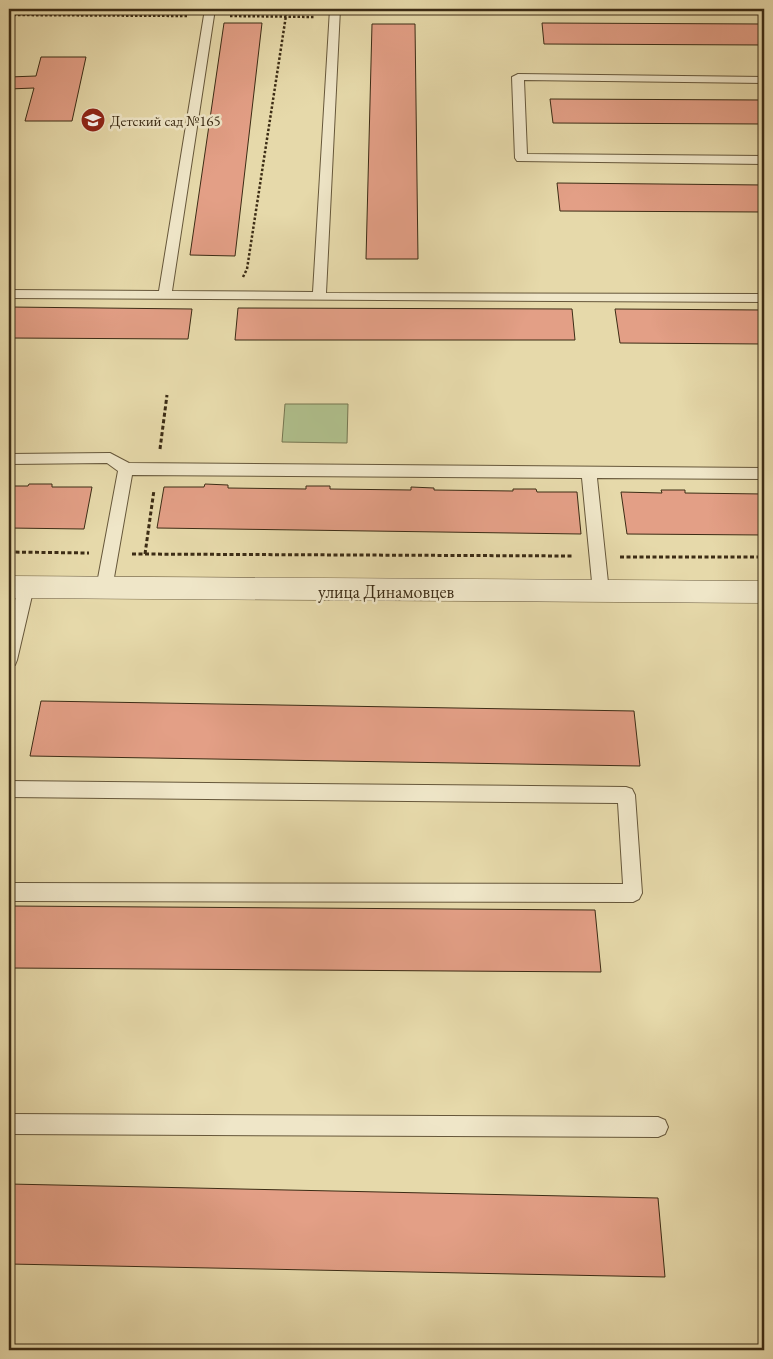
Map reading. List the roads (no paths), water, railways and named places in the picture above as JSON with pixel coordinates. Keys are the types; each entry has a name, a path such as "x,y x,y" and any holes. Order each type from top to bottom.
{"street":[{"name":"улица Динамовцев","path":"18,587 764,592"}],"lane":[{"path":"165,295 209,12"},
{"path":"319,297 334,13"},
{"path":"764,80 518,77 520,158 764,160"},
{"path":"9,294 764,298"},
{"path":"9,459 110,458 126,469 764,474"},
{"path":"104,589 126,469"},
{"path":"589,472 601,592"},
{"path":"9,660 18,587"},
{"path":"9,789 626,795 632,893 9,892"},
{"path":"9,1124 658,1127"}],"place":[{"name":"Детский сад №165","path":"93,120"}]}
